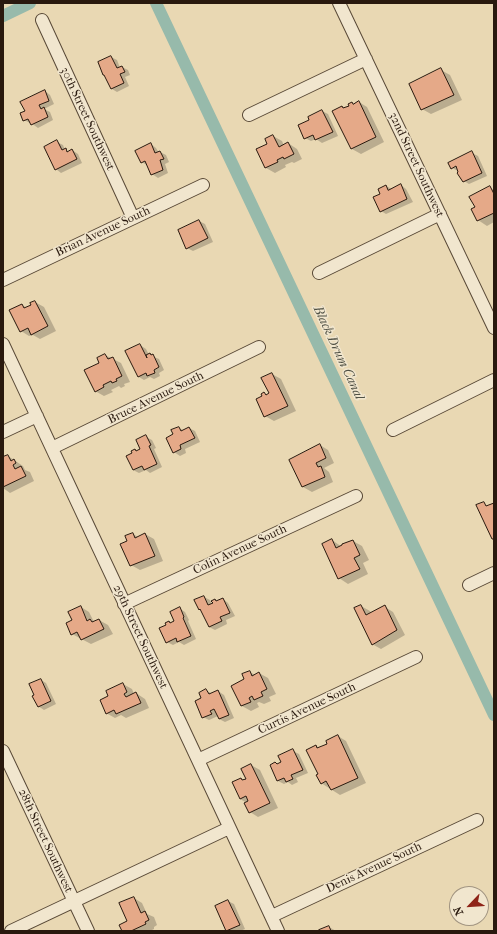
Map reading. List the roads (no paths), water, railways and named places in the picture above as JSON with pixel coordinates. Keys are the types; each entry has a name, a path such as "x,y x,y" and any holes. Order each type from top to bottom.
{"street":[{"name":"32nd Street Southwest","path":"339,3 494,328"},
{"name":"30th Street Southwest","path":"42,20 133,218"},
{"path":"249,115 366,59"},
{"name":"Brian Avenue South","path":"3,280 202,185"},
{"path":"320,273 440,214"},
{"name":"29th Street Southwest","path":"3,344 278,931"},
{"name":"Bruce Avenue South","path":"52,448 259,347"},
{"path":"393,430 494,380"},
{"path":"3,432 37,416"},
{"name":"Colin Avenue South","path":"124,604 356,496"},
{"path":"469,585 494,573"},
{"name":"Curtis Avenue South","path":"198,760 416,657"},
{"name":"28th Street Southwest","path":"3,751 88,931"},
{"name":"Denis Avenue South","path":"272,916 477,820"},
{"path":"11,931 229,828"}],"waterway":[{"path":"3,16 30,3"},
{"name":"Black Drum Canal","path":"156,3 494,715"}]}
